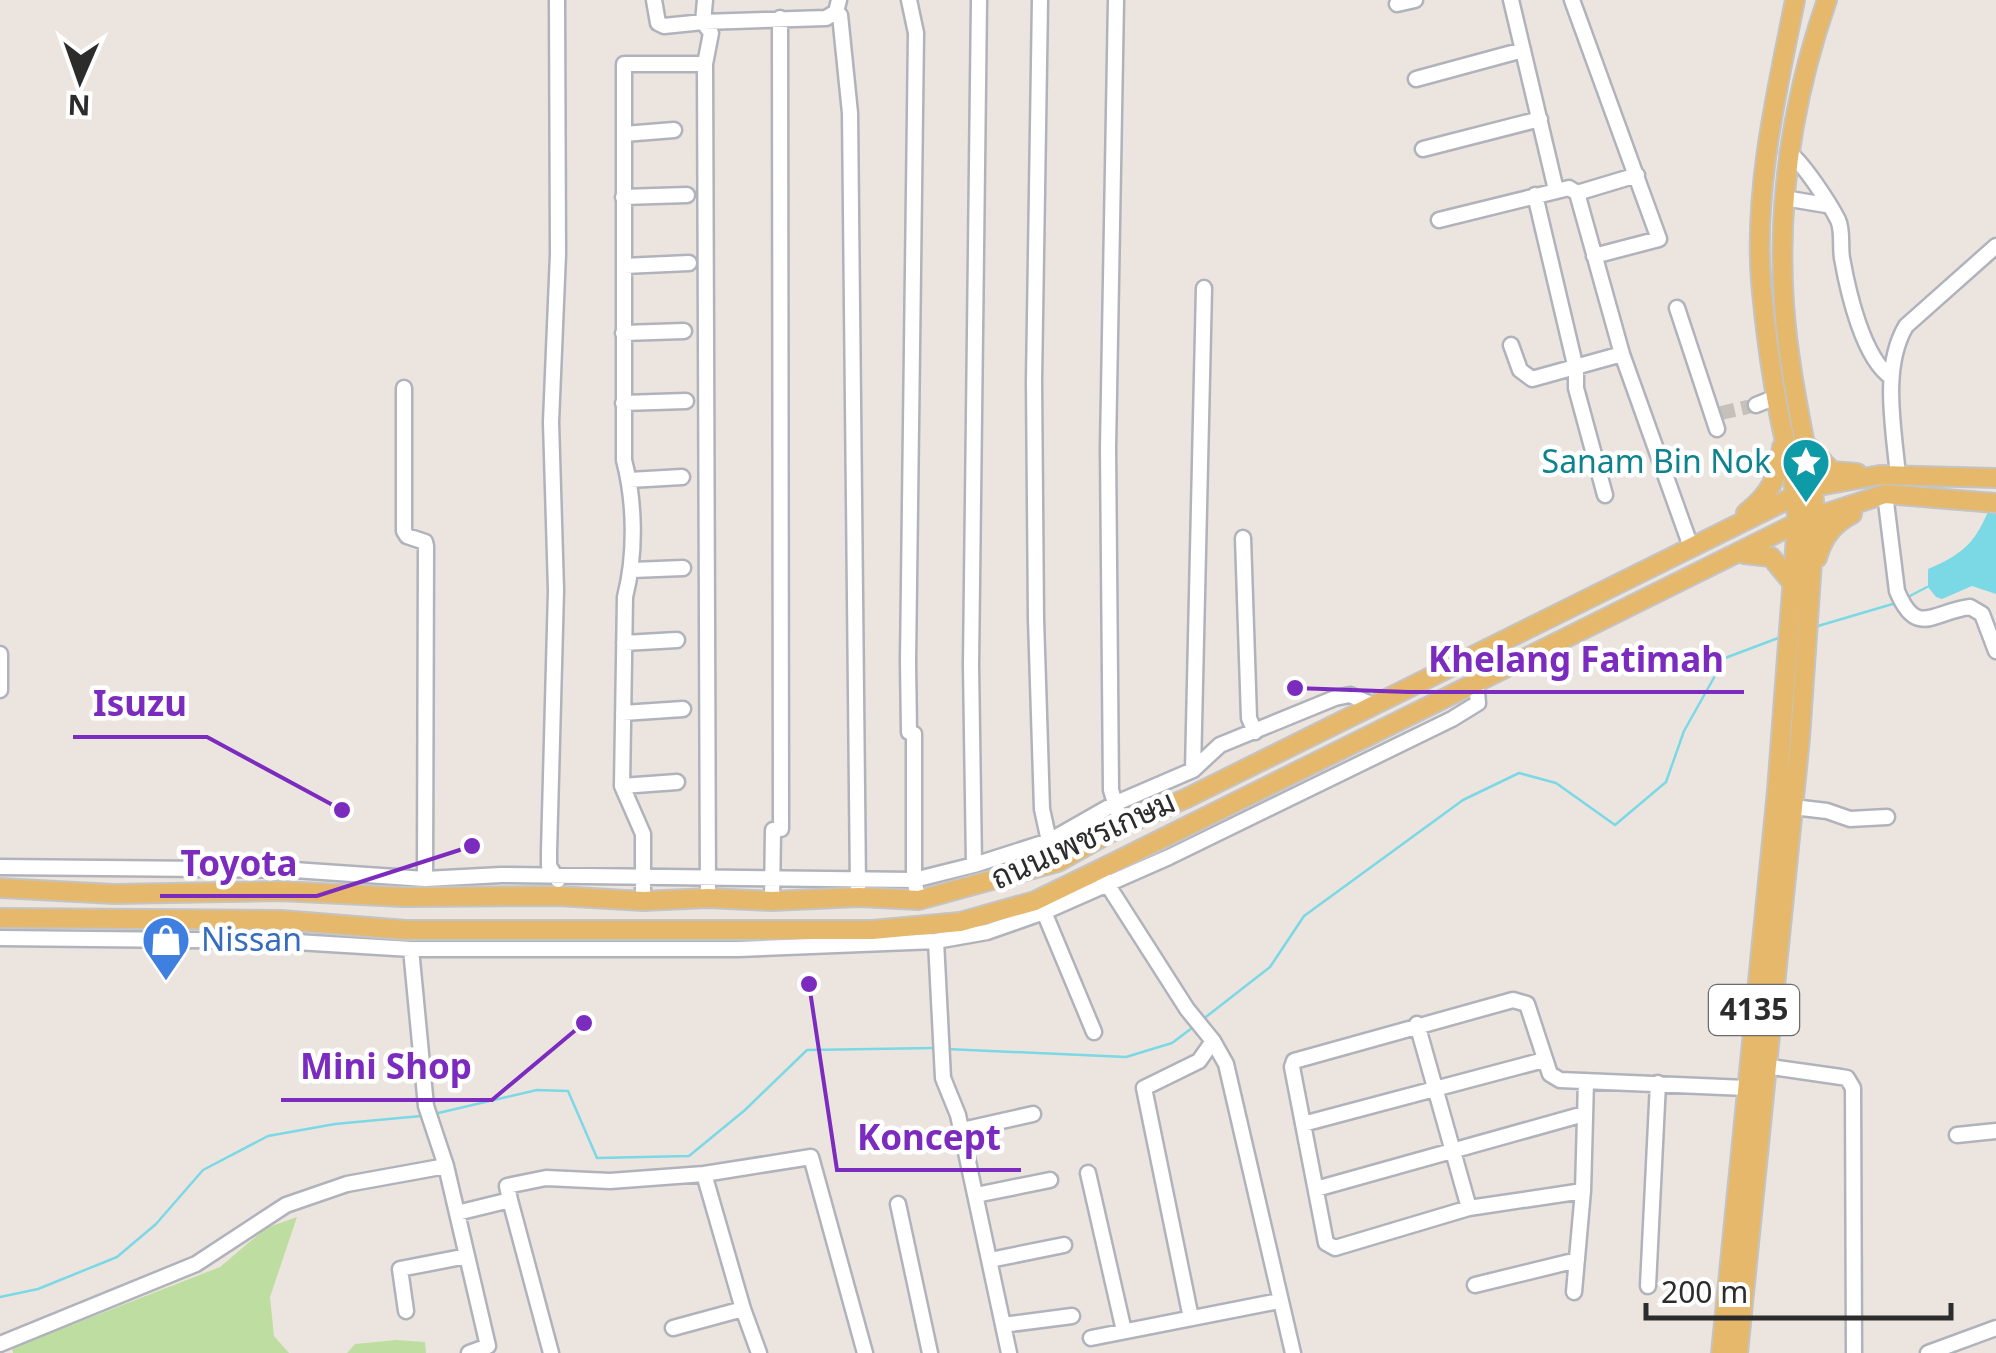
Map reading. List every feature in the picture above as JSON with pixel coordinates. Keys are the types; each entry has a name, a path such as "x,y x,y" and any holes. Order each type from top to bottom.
{"main road":[{"name":"4135","path":"1796,0 1773,112 1763,187 1761,278 1783,435 1805,491"},
{"name":"4135","path":"1738,1353 1792,807 1795,668 1806,520 1805,442 1784,304 1784,198 1788,152 1827,0"},
{"path":"1717,533 1771,491 1778,474 1783,435"},
{"path":"1805,442 1820,462 1832,470 1889,476"},
{"name":"ถนนเพชรเกษม","path":"0,888 114,894 280,892 772,901 858,888 918,900 1058,862 1122,826 1187,798 1805,491 1889,476 1996,478"},
{"name":"ถนนเพชรเกษม","path":"0,918 281,920 406,930 872,936 960,922 1103,877 1476,683 1806,520 1885,494 1996,503"},
{"path":"1733,555 1771,557 1802,584 1835,523 1885,494"},
{"path":"1458,662 1476,683"},
{"name":"4135","path":"1721,1353 1777,791 1795,668"},
{"path":"404,897 406,930"}],"street":[{"path":"557,0 558,254 551,422 556,590 549,866 558,876 558,896"},
{"path":"654,0 658,23 664,26 826,18 838,6"},
{"path":"706,0 703,22 712,33 704,64 708,898"},
{"path":"908,0 916,33 908,662 910,732 914,734 914,880 918,900"},
{"path":"974,865 971,646 979,0"},
{"path":"1040,0 1036,60 1034,482 1041,786 1049,841 1058,862"},
{"path":"1116,0 1108,448 1110,790 1122,826"},
{"path":"1397,4 1415,0"},
{"path":"1510,0 1556,190"},
{"path":"1572,0 1659,239 1594,256"},
{"path":"838,6 850,113 858,888"},
{"path":"772,901 773,830 781,829 780,18"},
{"path":"1416,79 1523,50"},
{"path":"643,901 643,834 622,786 625,596 632,570 623,403 624,64 704,64"},
{"path":"1423,149 1540,119"},
{"path":"624,134 674,130"},
{"path":"1788,152 1801,162 1840,222 1843,263 1863,333 1880,370 1891,377"},
{"path":"1439,220 1556,190 1569,188 1577,192 1637,175"},
{"path":"1577,192 1622,354 1691,547"},
{"path":"623,197 687,195"},
{"path":"1535,196 1576,369 1576,388 1606,495"},
{"path":"1784,198 1826,204"},
{"path":"1889,476 1891,377 1896,343 1906,326 1996,246"},
{"path":"624,266 690,263"},
{"path":"1193,770 1204,288"},
{"path":"1678,308 1716,415"},
{"path":"624,333 684,331"},
{"path":"1511,345 1524,376 1532,379 1622,354"},
{"path":"404,388 404,531 426,546 425,879"},
{"path":"1756,405 1776,397"},
{"path":"623,403 686,401"},
{"path":"629,480 682,477"},
{"path":"1885,494 1899,597 1912,617 1923,620 1970,607 1982,614 1996,651"},
{"path":"1243,538 1250,718 1255,732"},
{"path":"632,570 682,568"},
{"path":"624,643 677,640"},
{"path":"0,654 0,690"},
{"path":"0,867 294,870 425,879 772,878 858,888 914,880 1049,841 1114,804 1193,770 1220,745 1335,698 1350,695 1373,705"},
{"path":"623,713 683,709"},
{"path":"1178,777 1187,798"},
{"path":"622,786 676,782"},
{"path":"1792,807 1826,810 1850,819 1887,817"},
{"path":"0,938 280,941 411,949 738,950 872,936 936,941 987,932 1044,912 1103,877 1226,1064 1292,1353"},
{"path":"1044,912 1094,1032"},
{"path":"936,941 943,1078 962,1130 1008,1353"},
{"path":"411,949 426,1106 446,1166 488,1346 469,1353"},
{"path":"1583,1191 1469,1208 1336,1248 1326,1243 1294,1062 1417,1024 1522,1000 1527,1004 1550,1074 1560,1080 1746,1088"},
{"path":"1417,1024 1469,1208"},
{"path":"1191,1318 1144,1088 1199,1061 1213,1041"},
{"path":"1303,1124 1544,1060"},
{"path":"1764,1066 1841,1076 1854,1088 1854,1353"},
{"path":"1574,1292 1583,1191 1586,1081"},
{"path":"1648,1286 1658,1083"},
{"path":"962,1130 1033,1114"},
{"path":"1316,1189 1584,1114"},
{"path":"1957,1135 1996,1130"},
{"path":"552,1353 508,1186 546,1178 595,1182 704,1174 811,1157 866,1353"},
{"path":"0,1344 196,1264 286,1205 346,1184 446,1166"},
{"path":"1088,1173 1124,1332"},
{"path":"704,1174 743,1309 760,1353"},
{"path":"976,1195 1050,1180"},
{"path":"457,1213 510,1200"},
{"path":"898,1204 930,1353"},
{"path":"990,1260 1064,1245"},
{"path":"406,1311 400,1269 467,1256"},
{"path":"1476,1285 1576,1260"},
{"path":"1090,1338 1278,1302"},
{"path":"674,1328 743,1309"},
{"path":"1003,1326 1072,1316"},
{"path":"1928,1353 1996,1328"}],"green space":[{"path":"297,1217 270,1297 274,1336 289,1353 13,1353 12,1348 220,1267 266,1228"},
{"path":"425,1342 426,1353 347,1353 355,1344"}],"water":[{"path":"1996,493 1996,594 1972,586 1942,599 1936,597 1928,587 1928,569 1965,548"}],"waterway":[{"path":"1908,597 1927,587"},
{"path":"1818,626 1896,603"},
{"path":"1202,1020 1270,967 1304,916 1463,800 1519,773 1556,783 1615,825 1666,782 1684,731 1725,658 1781,637"},
{"path":"947,1049 1126,1057 1172,1043 1196,1025"},
{"path":"434,1114 537,1090 568,1091 597,1158 689,1156 745,1110 807,1050 934,1048"},
{"path":"0,1297 38,1289 117,1257 156,1224 203,1170 268,1136 335,1124 421,1116"}],"tunnel":[{"path":"1721,413 1756,405"}],"place":[{"name":"Sanam Bin Nok","path":"1806,504"},
{"name":"Khelang Fatimah","path":"1295,688"},
{"name":"Isuzu","path":"342,810"},
{"name":"Toyota","path":"472,846"},
{"name":"Nissan","path":"166,982"},
{"name":"Koncept","path":"809,984"},
{"name":"Mini Shop","path":"584,1023"}]}
